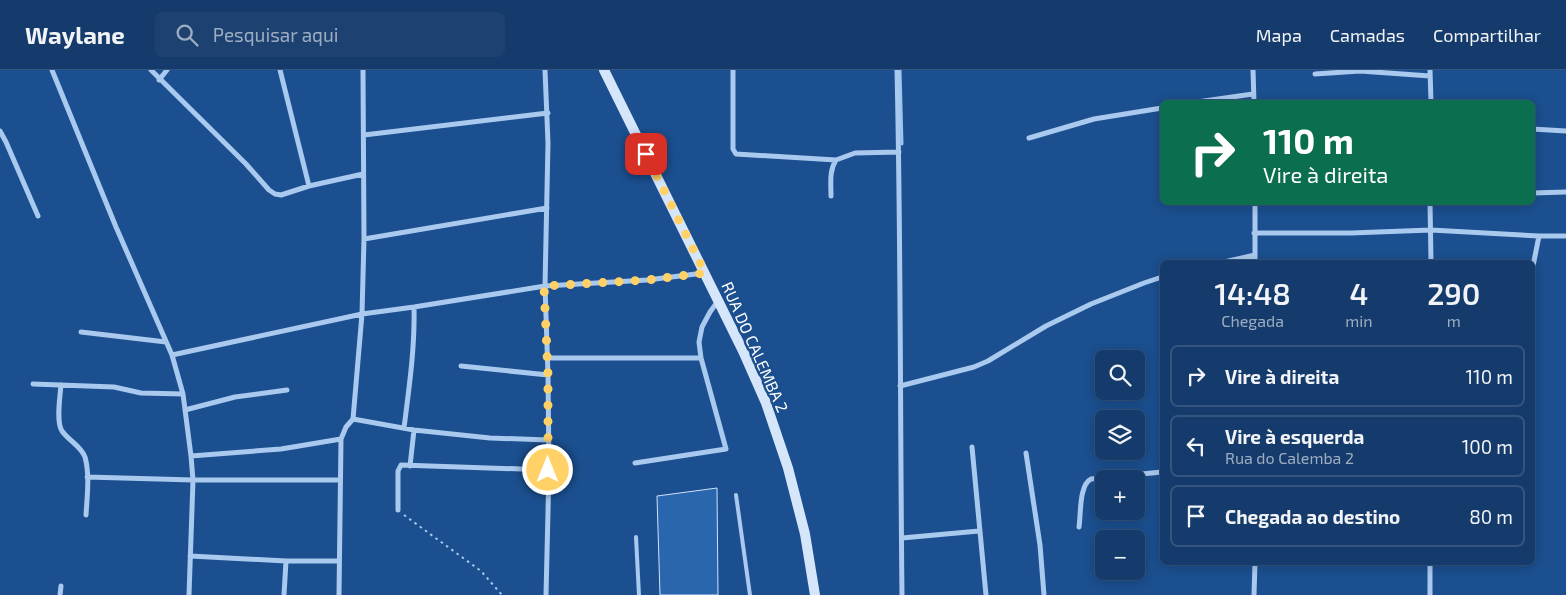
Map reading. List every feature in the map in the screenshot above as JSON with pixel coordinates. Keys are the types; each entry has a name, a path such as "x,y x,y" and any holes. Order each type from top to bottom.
{"main road":[{"name":"RUA DO CALEMBA 2","path":"604,70 743,351 766,403 788,468 805,534 816,595"}],"street":[{"path":"52,70 116,227 172,355 185,410 193,480 189,595"},
{"path":"151,70 275,194 281,195 309,186 363,174"},
{"path":"159,80 167,70"},
{"path":"280,70 309,186"},
{"path":"339,595 340,439 346,427 353,419 362,314 364,239 363,70"},
{"path":"545,70 548,113 544,286 548,375 546,595"},
{"path":"733,70 734,149 736,154 836,160 855,153 899,152"},
{"path":"897,70 902,595"},
{"path":"1253,70 1254,100"},
{"path":"1315,74 1360,71 1430,73 1430,100"},
{"path":"1211,100 1253,94"},
{"path":"1029,138 1094,119 1160,108"},
{"path":"364,135 548,113"},
{"path":"1535,129 1566,131"},
{"path":"0,131 38,216"},
{"path":"832,196 831,174 836,160"},
{"path":"1535,192 1566,192"},
{"path":"1254,205 1255,260"},
{"path":"1430,205 1431,260"},
{"path":"364,239 547,208"},
{"path":"1254,233 1351,233 1431,230 1566,236"},
{"path":"1534,260 1539,236"},
{"path":"1234,260 1255,256"},
{"path":"172,355 362,314 414,308 544,286 647,280 705,273"},
{"path":"900,386 974,367 988,361 1046,326 1090,304 1160,278"},
{"path":"635,463 726,449 700,358 699,342 702,327 718,300"},
{"path":"404,428 412,365 415,328 414,308"},
{"path":"81,332 166,342"},
{"path":"546,358 700,358"},
{"path":"461,366 548,375"},
{"path":"33,384 114,387 141,394 182,394"},
{"path":"61,385 59,426 79,448 84,457 87,477 86,516"},
{"path":"185,410 235,397 287,390"},
{"path":"353,419 414,430 490,438 548,440"},
{"path":"410,466 414,430"},
{"path":"191,456 281,448 340,439"},
{"path":"972,447 986,595"},
{"path":"1026,453 1040,545 1044,595"},
{"path":"398,510 399,468 401,465 548,470"},
{"path":"1079,527 1083,488 1087,481 1091,479 1160,472"},
{"path":"87,477 193,480 339,480"},
{"path":"902,538 979,531"},
{"path":"190,556 286,561 338,561"},
{"path":"284,595 286,561"},
{"path":"1254,565 1254,595"},
{"path":"1430,565 1430,595"},
{"path":"60,586 60,595"}],"lane":[{"path":"736,495 750,595"},
{"path":"636,537 639,595"}],"path":[{"path":"398,510 481,572 502,595"}],"building":[{"path":"717,488 718,595 660,595 657,496"}],"waterway":[{"path":"900,70 902,144"}],"route":[{"path":"548,470 548,375 544,286 612,283 705,273 646,154"}]}
